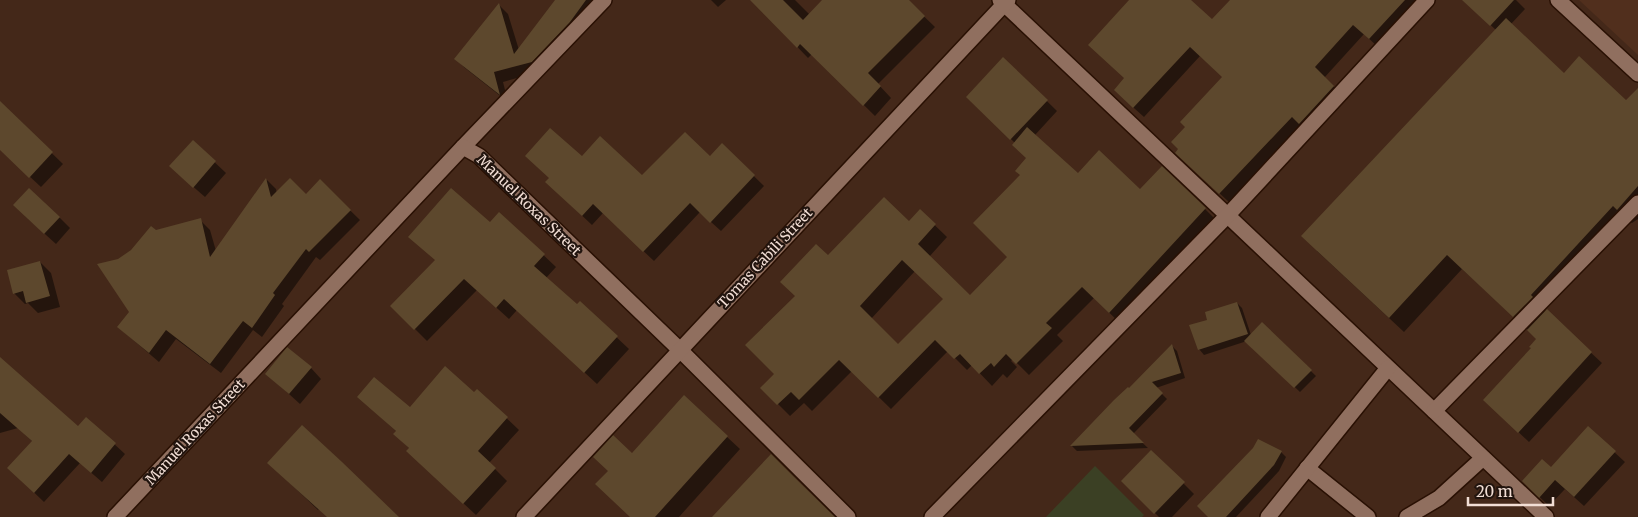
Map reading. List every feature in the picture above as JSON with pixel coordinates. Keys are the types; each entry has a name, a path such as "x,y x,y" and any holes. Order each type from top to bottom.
{"street":[{"path":"463,147 604,0"},
{"path":"932,517 1227,216 1427,0"},
{"path":"1558,0 1638,74"},
{"path":"1004,1 1227,216 1546,517"},
{"name":"Tomas Cabili Street","path":"524,517 1004,1"},
{"name":"Manuel Roxas Street","path":"115,517 463,147 479,156 848,517"},
{"path":"1434,411 1638,203"},
{"path":"1268,517 1388,368"},
{"path":"1408,517 1439,498 1483,458"},
{"path":"1307,468 1368,517"}],"shaded area":[{"path":"1579,0 1638,0 1638,55"}],"green space":[{"path":"1095,466 1144,515 1142,517 1046,517"}],"building":[{"path":"555,0 586,0 570,22 532,62 494,72 500,95 454,59 499,3 514,54"},
{"path":"750,0 783,0 803,20 822,0 909,0 925,16 868,73 881,86 863,106 800,44 797,48"},
{"path":"1129,0 1191,0 1212,19 1230,0 1405,0 1369,39 1353,25 1315,67 1334,86 1299,124 1292,117 1219,194 1175,153 1178,149 1171,142 1185,127 1180,122 1222,77 1190,47 1133,108 1114,90 1124,78 1088,45"},
{"path":"1462,0 1514,0 1490,26"},
{"path":"1506,18 1564,73 1579,56 1626,100 1638,88 1638,186 1617,210 1613,206 1513,317 1447,255 1389,318 1301,236"},
{"path":"1003,57 1048,100 1010,140 966,97"},
{"path":"0,101 53,152 29,178 0,150"},
{"path":"1027,127 1078,173 1099,150 1140,189 1162,166 1206,208 1109,313 1082,287 1046,323 1052,328 1016,364 1006,354 994,367 991,363 979,374 960,354 954,359 935,340 878,398 839,360 799,400 791,392 777,405 760,388 774,374 745,345 795,296 780,282 816,244 828,255 884,197 909,221 920,209 936,224 918,244 970,295 1007,257 973,223 1020,175 1015,171 1026,158 1012,145","holes":["902,260 943,299 898,344 860,306"]},
{"path":"550,128 582,156 600,136 642,175 685,132 710,156 722,143 755,175 710,223 690,203 643,252 593,204 582,216 545,182 549,178 525,156"},
{"path":"193,140 216,161 193,188 169,166"},
{"path":"266,178 271,197 290,178 306,194 320,179 351,210 309,252 306,249 273,293 275,295 252,328 243,321 210,364 166,330 149,353 117,327 129,312 97,264 118,259 131,250 151,226 156,230 201,218 210,257"},
{"path":"29,188 60,217 44,234 13,205"},
{"path":"451,188 490,222 499,212 545,254 534,266 577,304 580,301 618,336 584,373 504,299 496,308 464,279 414,330 390,306 435,260 408,237"},
{"path":"40,261 50,296 26,303 23,291 13,294 7,270"},
{"path":"1237,302 1248,334 1198,350 1189,325 1207,320 1205,312"},
{"path":"1547,309 1592,352 1518,433 1483,400 1531,348 1529,347 1536,339 1527,330"},
{"path":"1262,322 1312,370 1294,388 1244,341"},
{"path":"1172,344 1181,373 1152,382 1163,393 1129,428 1144,443 1070,446 1114,400 1129,388"},
{"path":"287,347 312,367 289,394 265,374"},
{"path":"0,357 78,426 86,417 116,443 91,473 69,454 34,493 7,468 32,441 0,413"},
{"path":"445,366 474,392 477,389 508,417 478,451 496,468 463,504 406,451 409,448 393,434 396,431 357,397 374,377 410,407"},
{"path":"684,395 728,436 655,517 630,517 595,484 608,471 593,457 613,435 632,453"},
{"path":"302,425 399,517 327,517 267,463"},
{"path":"1588,426 1616,451 1574,497 1555,480 1539,498 1522,481 1542,459 1551,467"},
{"path":"1258,439 1282,451 1274,465 1226,517 1208,517 1197,506 1253,448"},
{"path":"1151,450 1185,482 1154,514 1121,481"},
{"path":"771,454 793,476 835,517 712,517"}]}
